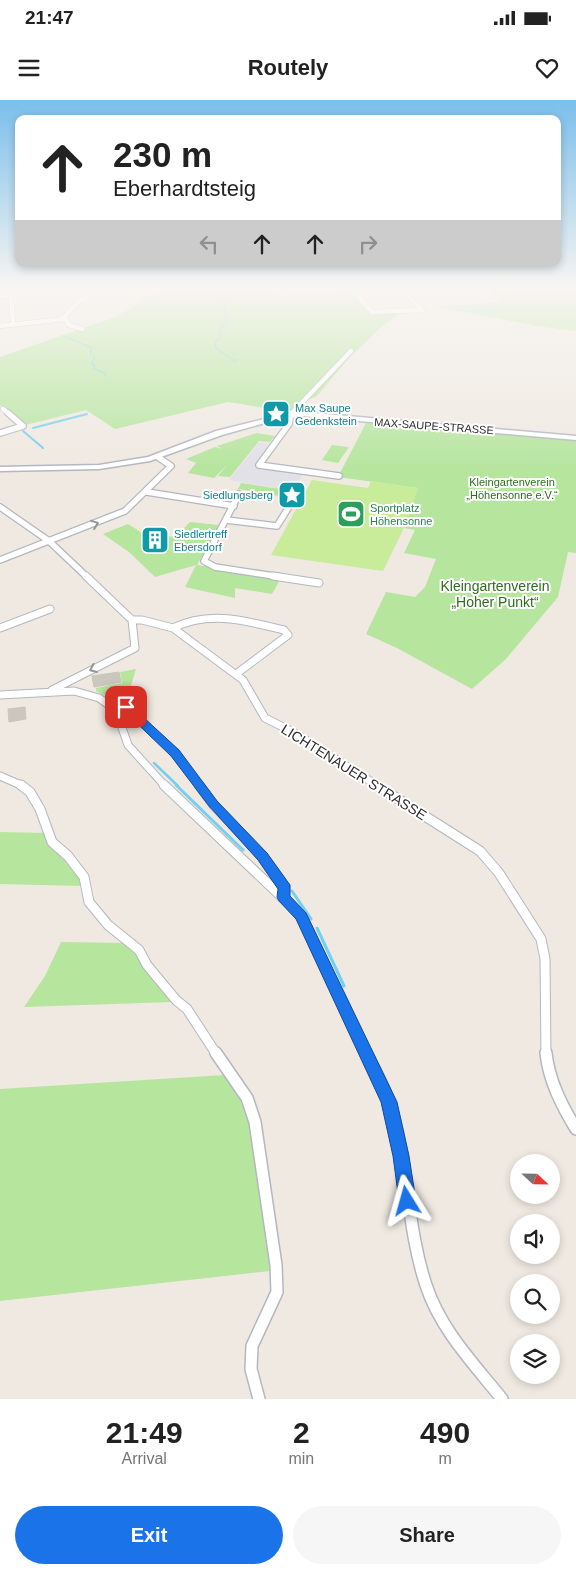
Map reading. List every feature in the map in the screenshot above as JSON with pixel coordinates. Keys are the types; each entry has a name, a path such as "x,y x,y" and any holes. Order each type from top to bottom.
{"street":[{"path":"339,476 259,465 290,424 291,412 351,351"},
{"path":"0,432 23,426 3,409"},
{"name":"MAX-SAUPE-STRASSE","path":"0,469 100,467 158,457 219,433 292,416 314,414 576,438"},
{"path":"0,560 125,511 147,492 171,466 158,457"},
{"path":"147,492 234,506"},
{"path":"240,494 204,561 209,566 319,583"},
{"path":"226,520 278,526 292,502"},
{"path":"0,507 49,541 132,620 134,648 129,653 51,690"},
{"path":"0,628 50,609"},
{"path":"173,628 198,618 221,616 284,630 288,635 236,674"},
{"name":"LICHTENAUER STRASSE","path":"132,620 142,620 173,628 212,659 236,674 253,694 259,711 265,718 295,734 480,851 499,873 541,939 545,959 544,1039 547,1066 562,1106 576,1129"},
{"path":"0,695 51,690 74,691 93,696 116,710 128,745 153,775 302,916 389,1102 426,1286 447,1329 502,1399"},
{"path":"116,710 126,707 175,753 213,804 262,857 285,888 284,897"},
{"path":"0,776 23,786 30,792 40,809 52,842 68,856 84,877 89,902 108,925 139,950 153,972 176,1000 187,1008 247,1098 255,1122 276,1265 277,1292 252,1346 251,1369 259,1399"}],"shaded area":[{"path":"259,442 271,444 255,466 304,473 293,491 229,480"}],"green space":[{"path":"27,348 360,348 316,397 301,401 292,415 267,417 273,411 284,411 228,402 115,429 86,410 25,425 0,405 0,357"},
{"path":"366,423 471,429 576,441 576,553 568,552 558,597 506,659 472,689 397,648 366,634 386,592 415,597 425,587 436,559 404,553 415,530 404,528 418,488 338,477"},
{"path":"257,433 275,436 270,442 259,441 230,477 218,476 228,464 214,478 188,473 196,463 186,459 215,447 223,449 217,446"},
{"path":"332,445 349,447 338,463 322,460"},
{"name":"Sportplatz Höhensonne","path":"312,480 368,488 371,481 418,488 404,528 383,571 271,555"},
{"path":"241,483 306,493 302,500 238,489"},
{"path":"190,522 219,525 197,565 281,578 272,594 235,588 235,598 185,587 196,565 155,577 129,552 103,534 128,524 144,534 175,537"},
{"path":"136,669 126,702 118,702 96,691 96,688 122,683 120,672"},
{"path":"0,832 44,833 72,864 82,886 0,884"},
{"path":"61,942 126,943 173,1002 24,1007 45,976"},
{"path":"225,1075 241,1095 250,1119 270,1271 0,1301 0,1089"}],"building":[{"path":"119,672 121,682 94,687 92,676"},
{"path":"25,707 26,719 9,722 8,709"}],"waterway":[{"path":"91,348 90,353 95,358 91,364 95,365 93,368 106,374 105,376"},
{"path":"216,348 236,362"},
{"path":"33,428 87,414"},
{"path":"23,431 43,448"},
{"path":"154,763 178,786"},
{"path":"176,785 243,850"},
{"path":"292,891 311,919"},
{"path":"317,928 344,986"}],"place":[{"name":"Max Saupe Gedenkstein","path":"276,414"},
{"name":"Siedlungsberg","path":"292,495"},
{"name":"Sportplatz Höhensonne","path":"351,514"},
{"name":"Siedlertreff Ebersdorf","path":"155,540"}],"route":[{"path":"126,707 175,753 213,804 262,857 285,888 284,897 302,916 389,1102 401,1156 407,1201"}],"park label":[{"name":"Kleingartenverein „Höhensonne e.V.“","path":"512,488"},
{"name":"Kleingartenverein „Hoher Punkt“","path":"495,594"}]}
